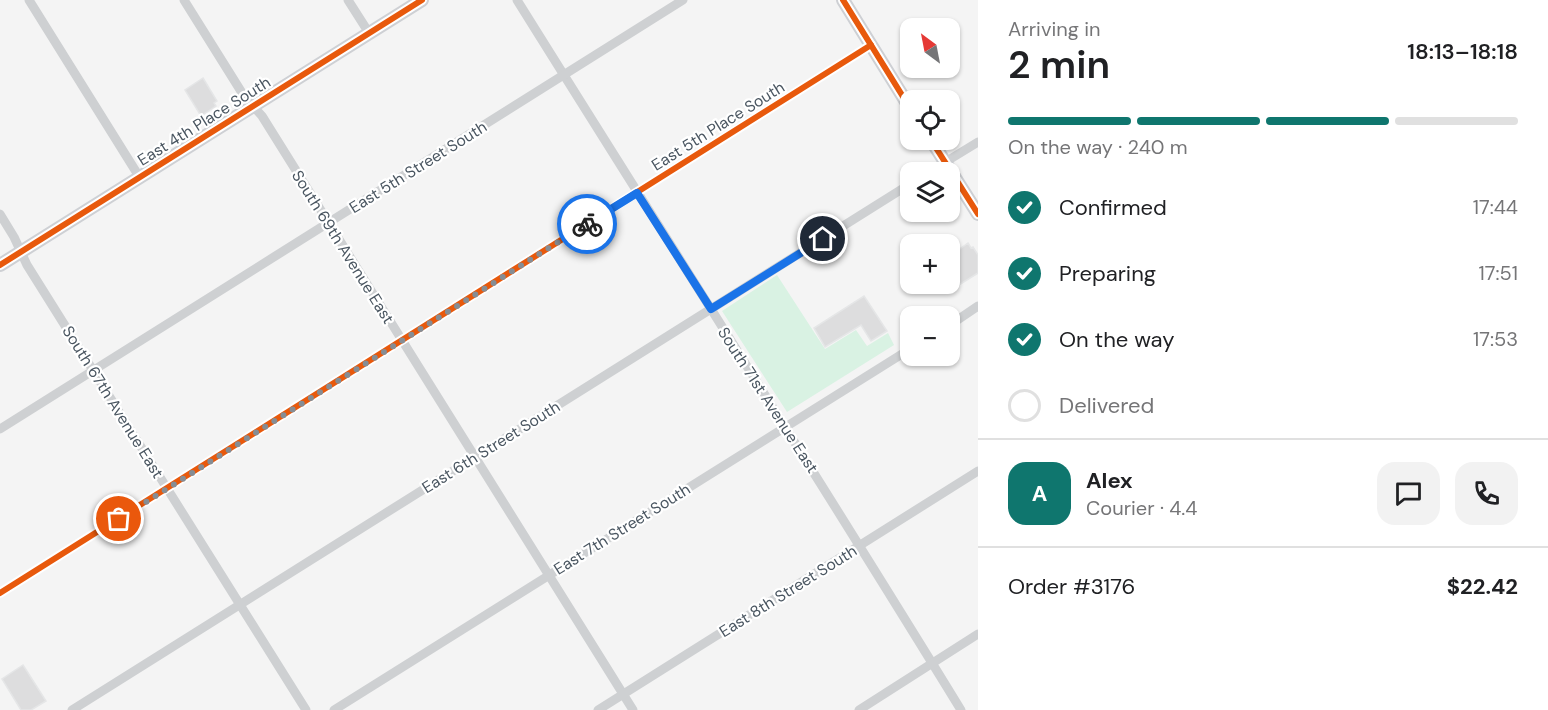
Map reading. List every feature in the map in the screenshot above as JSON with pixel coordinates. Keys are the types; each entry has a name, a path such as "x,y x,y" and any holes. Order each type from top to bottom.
{"street":[{"path":"29,0 140,178"},
{"name":"South 69th Avenue East","path":"184,0 244,96 262,116 633,710"},
{"path":"348,0 369,33"},
{"name":"East 4th Place South","path":"0,265 422,0"},
{"name":"South 71st Avenue East","path":"517,0 961,710"},
{"name":"East 5th Street South","path":"0,429 683,0"},
{"path":"843,0 900,92"},
{"name":"East 5th Place South","path":"0,593 871,45"},
{"path":"937,150 945,162 978,142"},
{"path":"960,186 978,214"},
{"name":"East 6th Street South","path":"72,710 900,190"},
{"name":"South 67th Avenue East","path":"0,214 27,265 306,710"},
{"path":"960,318 978,306"},
{"name":"East 7th Street South","path":"334,710 900,355"},
{"name":"East 8th Street South","path":"598,710 978,471"},
{"path":"859,710 978,634"}],"green space":[{"path":"777,275 825,349 856,330 867,346 888,333 894,345 787,412 722,311"}],"building":[{"path":"203,78 217,101 214,103 216,106 201,116 185,90"},
{"path":"968,243 971,248 973,247 978,255 978,273 960,284 960,249"},
{"path":"864,296 887,331 871,341 861,325 825,347 814,328"},
{"path":"23,665 46,701 31,710 21,710 2,679"}],"cycle path":[{"path":"0,265 422,0"},
{"path":"843,0 900,92"},
{"path":"0,593 871,45"},
{"path":"937,150 978,214"}],"way so far":[{"path":"119,519 587,224"}],"route":[{"path":"587,224 637,193 711,309 823,239"}]}
